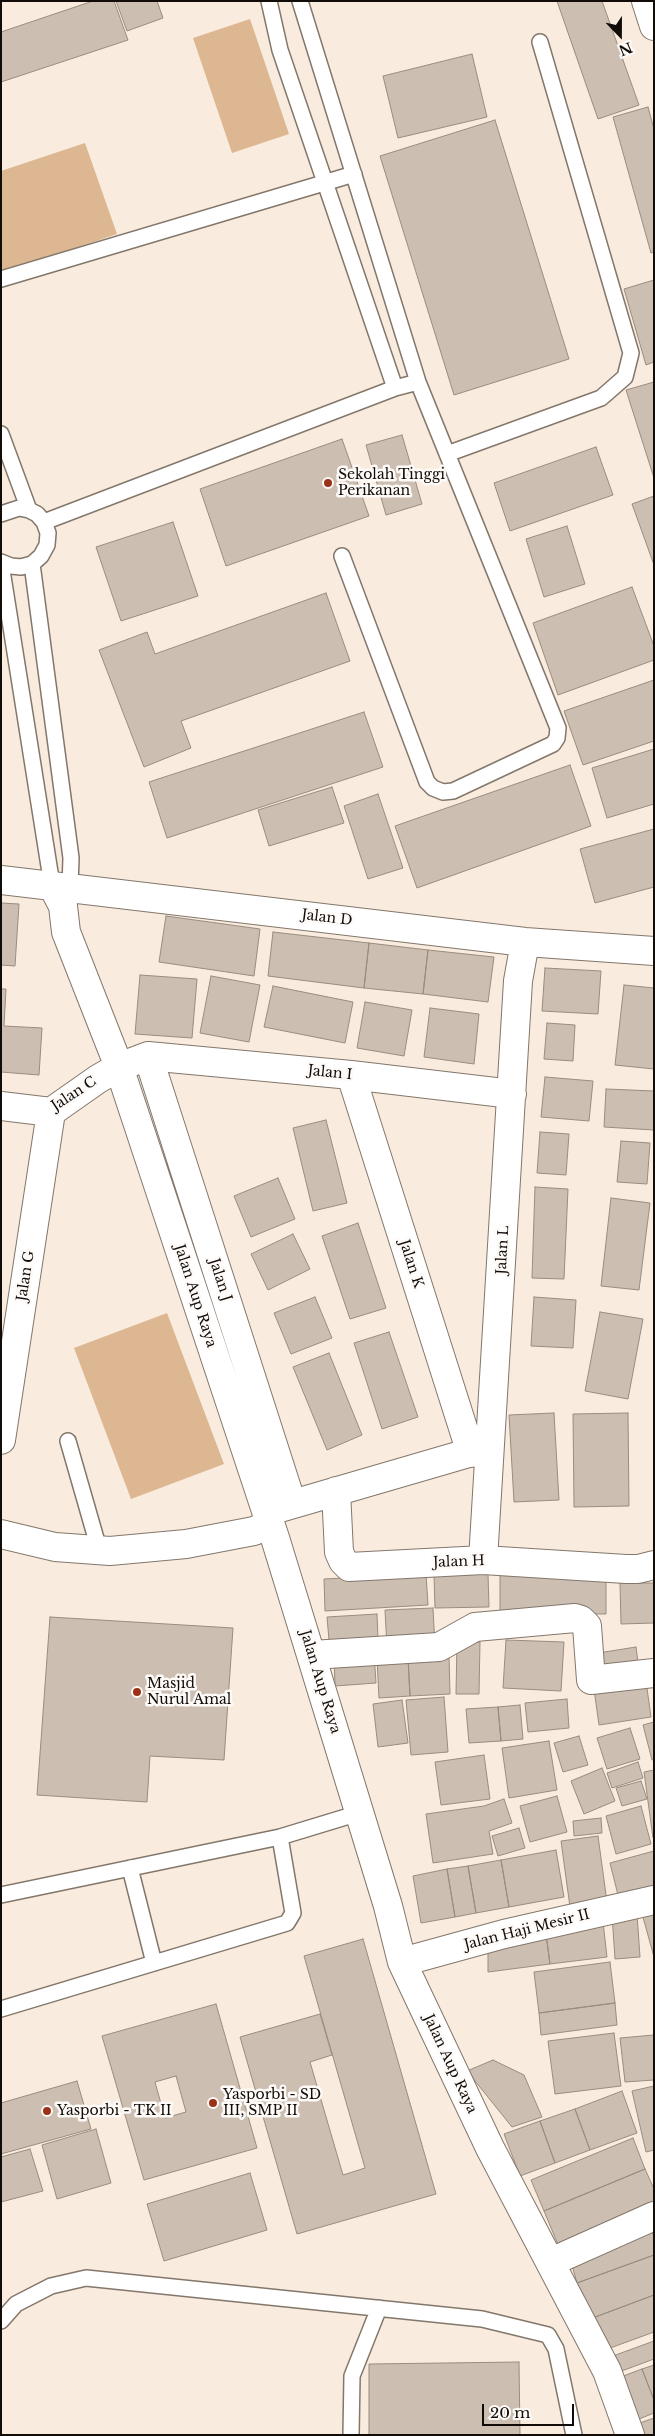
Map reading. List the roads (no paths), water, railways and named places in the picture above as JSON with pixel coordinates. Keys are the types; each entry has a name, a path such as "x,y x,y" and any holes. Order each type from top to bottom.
{"street":[{"name":"Jalan D","path":"1,880 61,893 525,942 654,952"},
{"name":"Jalan Aup Raya","path":"61,893 66,932 137,1060 269,1518 388,1906 402,1962 490,2148 607,2371 630,2435"},
{"name":"Jalan L","path":"482,1560 481,1450 512,1094 518,981 525,942"},
{"name":"Jalan I","path":"137,1060 351,1075 512,1094"},
{"name":"Jalan C","path":"1,1106 51,1112 137,1060"},
{"name":"Jalan J","path":"137,1060 292,1504"},
{"name":"Jalan K","path":"351,1075 481,1450"},
{"name":"Jalan G","path":"1,1440 3,1412 51,1112"},
{"path":"1,1534 55,1547 110,1551 186,1544 254,1531 269,1518 292,1504 481,1450"},
{"name":"Jalan H","path":"336,1491 339,1552 343,1561 350,1567 482,1560 626,1569 651,1566"},
{"path":"312,1655 439,1648 475,1627 575,1618 581,1620 587,1626 591,1680 654,1673"},
{"name":"Jalan Haji Mesir II","path":"402,1962 504,1934 654,1900"},
{"path":"551,2262 654,2216"}],"lane":[{"path":"269,1 280,50 395,388"},
{"path":"300,1 418,382 558,728 557,738 553,744 453,791 433,788 427,782 342,556"},
{"path":"447,454 601,398 625,377 631,353 540,42"},
{"path":"1,279 325,181 354,174"},
{"path":"44,522 395,388 418,382"},
{"path":"1,434 29,510"},
{"path":"1,514 19,508 29,510 37,514 44,522 48,533 47,545 42,556 32,564 16,567 1,563 61,893"},
{"path":"32,564 71,858 61,893"},
{"path":"68,1441 99,1549"},
{"path":"1,1895 280,1837 359,1813"},
{"path":"1,2009 288,1923 293,1912 280,1837"},
{"path":"130,1868 154,1963"},
{"path":"1,2321 16,2304 51,2286 86,2278 482,2319 548,2335 556,2350 574,2435"},
{"path":"351,2435 352,2376 379,2308"}],"place":[{"name":"Sekolah Tinggi Perikanan","path":"328,483"},
{"name":"Masjid Nurul Amal","path":"137,1692"},
{"name":"Yasporbi - SD III, SMP II","path":"213,2103"},
{"name":"Yasporbi - TK II","path":"47,2111"}]}
